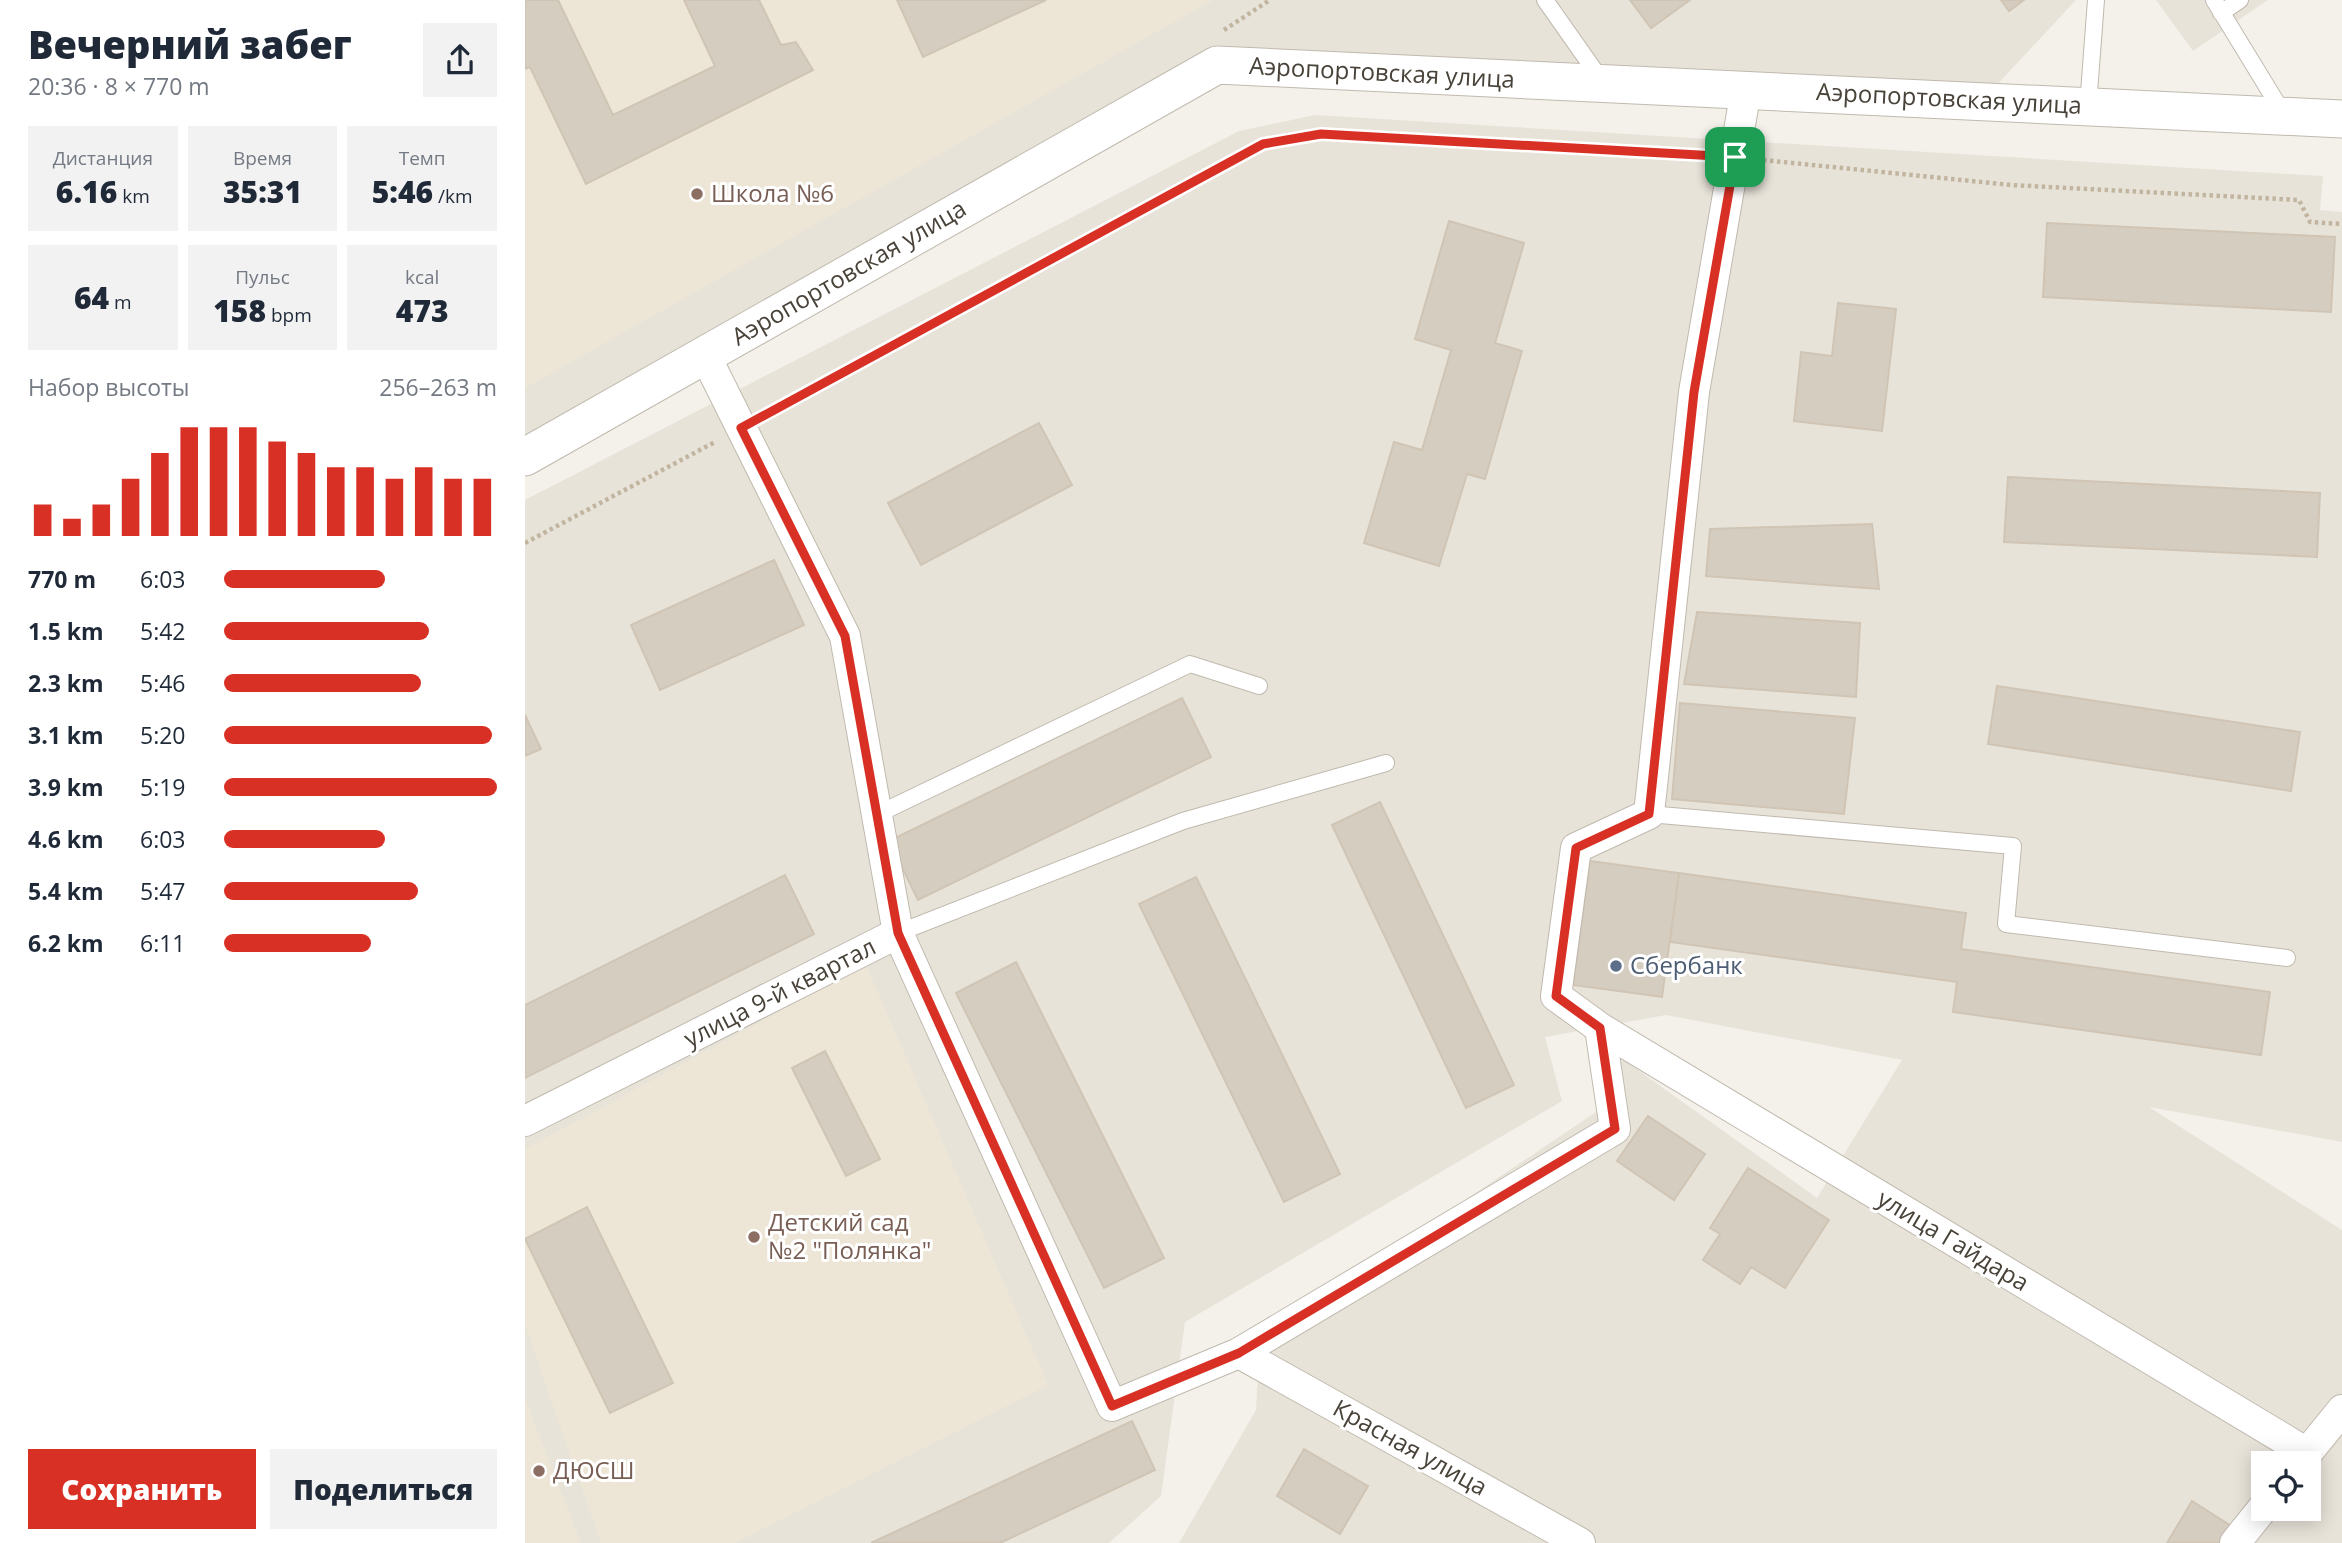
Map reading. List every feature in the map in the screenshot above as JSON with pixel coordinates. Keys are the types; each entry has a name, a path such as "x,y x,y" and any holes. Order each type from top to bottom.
{"street":[{"name":"Аэропортовская улица","path":"525,457 1217,65 2342,119"},
{"path":"1600,1028 1556,996 1576,848 1649,814 1694,392 1746,90"},
{"path":"705,355 845,636 898,933"},
{"name":"улица 9-й квартал","path":"525,1121 898,933 1112,1406 1239,1353 1615,1129 1600,1028"},
{"name":"улица Гайдара","path":"1600,1028 2292,1451"},
{"name":"Красная улица","path":"1239,1353 1580,1543"},
{"path":"2309,1451 2342,1410"},
{"path":"2235,1543 2253,1521"}],"lane":[{"path":"1545,0 1603,83"},
{"path":"2088,106 2096,0"},
{"path":"2240,0 2217,6 2285,116"},
{"path":"876,814 1190,664 1259,686"},
{"path":"898,933 1183,821 1386,764"},
{"path":"1649,814 2013,846 2006,924 2287,958"}],"path":[{"path":"525,542 741,428 1263,144 1321,134 1735,157 2011,186 2299,200 2310,222 2342,224"}],"shaded area":[{"path":"525,0 2076,0 1995,87 1229,78 525,450"},
{"name":"Школа №6","path":"525,0 1213,0 525,388"},
{"path":"2156,0 2268,0 2193,51"},
{"path":"1315,115 2323,176 2320,210 2342,212 2342,1142 2149,1107 2342,1230 2342,1543 1179,1543 1256,1410 1260,1338 1599,1110 1595,1071 1624,1060 1817,1198 1902,1060 1666,1015 1545,1037 1562,1101 1185,1322 1161,1496 1109,1543 525,1543 525,500 1239,131"},
{"name":"Детский сад №2 \"Полянка\"","path":"866,965 1048,1385 735,1543 601,1543 525,1325 525,1149"},
{"name":"ДЮСШ","path":"525,1399 581,1543 525,1543"}],"building":[{"path":"525,0 558,0 613,115 715,66 684,0 759,0 781,45 796,42 813,70 586,184 530,67 525,69"},
{"path":"897,0 1046,0 923,57"},
{"path":"1630,0 1690,0 1651,28"},
{"path":"2001,0 2024,0 2009,11"},
{"path":"1449,221 1524,243 1495,343 1522,351 1485,479 1467,474 1439,566 1364,543 1394,442 1422,450 1451,350 1415,339"},
{"path":"2047,223 2335,237 2331,312 2043,297"},
{"path":"1838,303 1896,309 1882,431 1794,421 1801,352 1832,356"},
{"path":"1039,423 1072,485 921,565 888,503"},
{"path":"2008,477 2320,493 2317,557 2004,542"},
{"path":"1872,524 1879,589 1706,576 1710,529"},
{"path":"774,560 804,625 660,690 631,625"},
{"path":"1697,612 1860,623 1856,697 1684,684"},
{"path":"1997,686 2300,732 2291,791 1988,744"},
{"path":"1182,698 1211,757 918,900 889,841"},
{"path":"1680,703 1855,718 1844,814 1672,799"},
{"path":"525,715 541,749 525,756"},
{"path":"1380,802 1514,1085 1466,1108 1332,825"},
{"path":"1590,861 1679,873 1662,997 1573,985"},
{"path":"1679,873 1966,913 1961,949 2270,992 2261,1055 1953,1012 1957,982 1670,942"},
{"path":"785,875 814,934 525,1078 525,1005"},
{"path":"1196,877 1340,1174 1284,1202 1139,904"},
{"path":"1016,962 1164,1258 1104,1288 956,993"},
{"path":"825,1051 880,1159 846,1176 792,1068"},
{"path":"1648,1116 1705,1154 1674,1200 1617,1161"},
{"path":"1748,1168 1829,1220 1785,1288 1751,1267 1740,1284 1703,1260 1720,1234 1710,1228"},
{"path":"587,1207 673,1383 610,1413 525,1239"},
{"path":"1132,1421 1155,1470 1000,1543 871,1543"},
{"path":"1304,1449 1368,1486 1340,1534 1277,1496"},
{"path":"2192,1501 2236,1529 2227,1543 2167,1543"}],"place":[{"name":"Школа №6","path":"697,194"},
{"name":"Сбербанк","path":"1616,966"},
{"name":"Детский сад №2 \"Полянка\"","path":"754,1237"},
{"name":"ДЮСШ","path":"539,1471"}],"route":[{"path":"1321,134 1735,157 1694,392 1649,814 1576,848 1556,996 1600,1028 1615,1129 1239,1353 1112,1406 898,933 845,636 741,428 1263,144 1321,134"}]}
